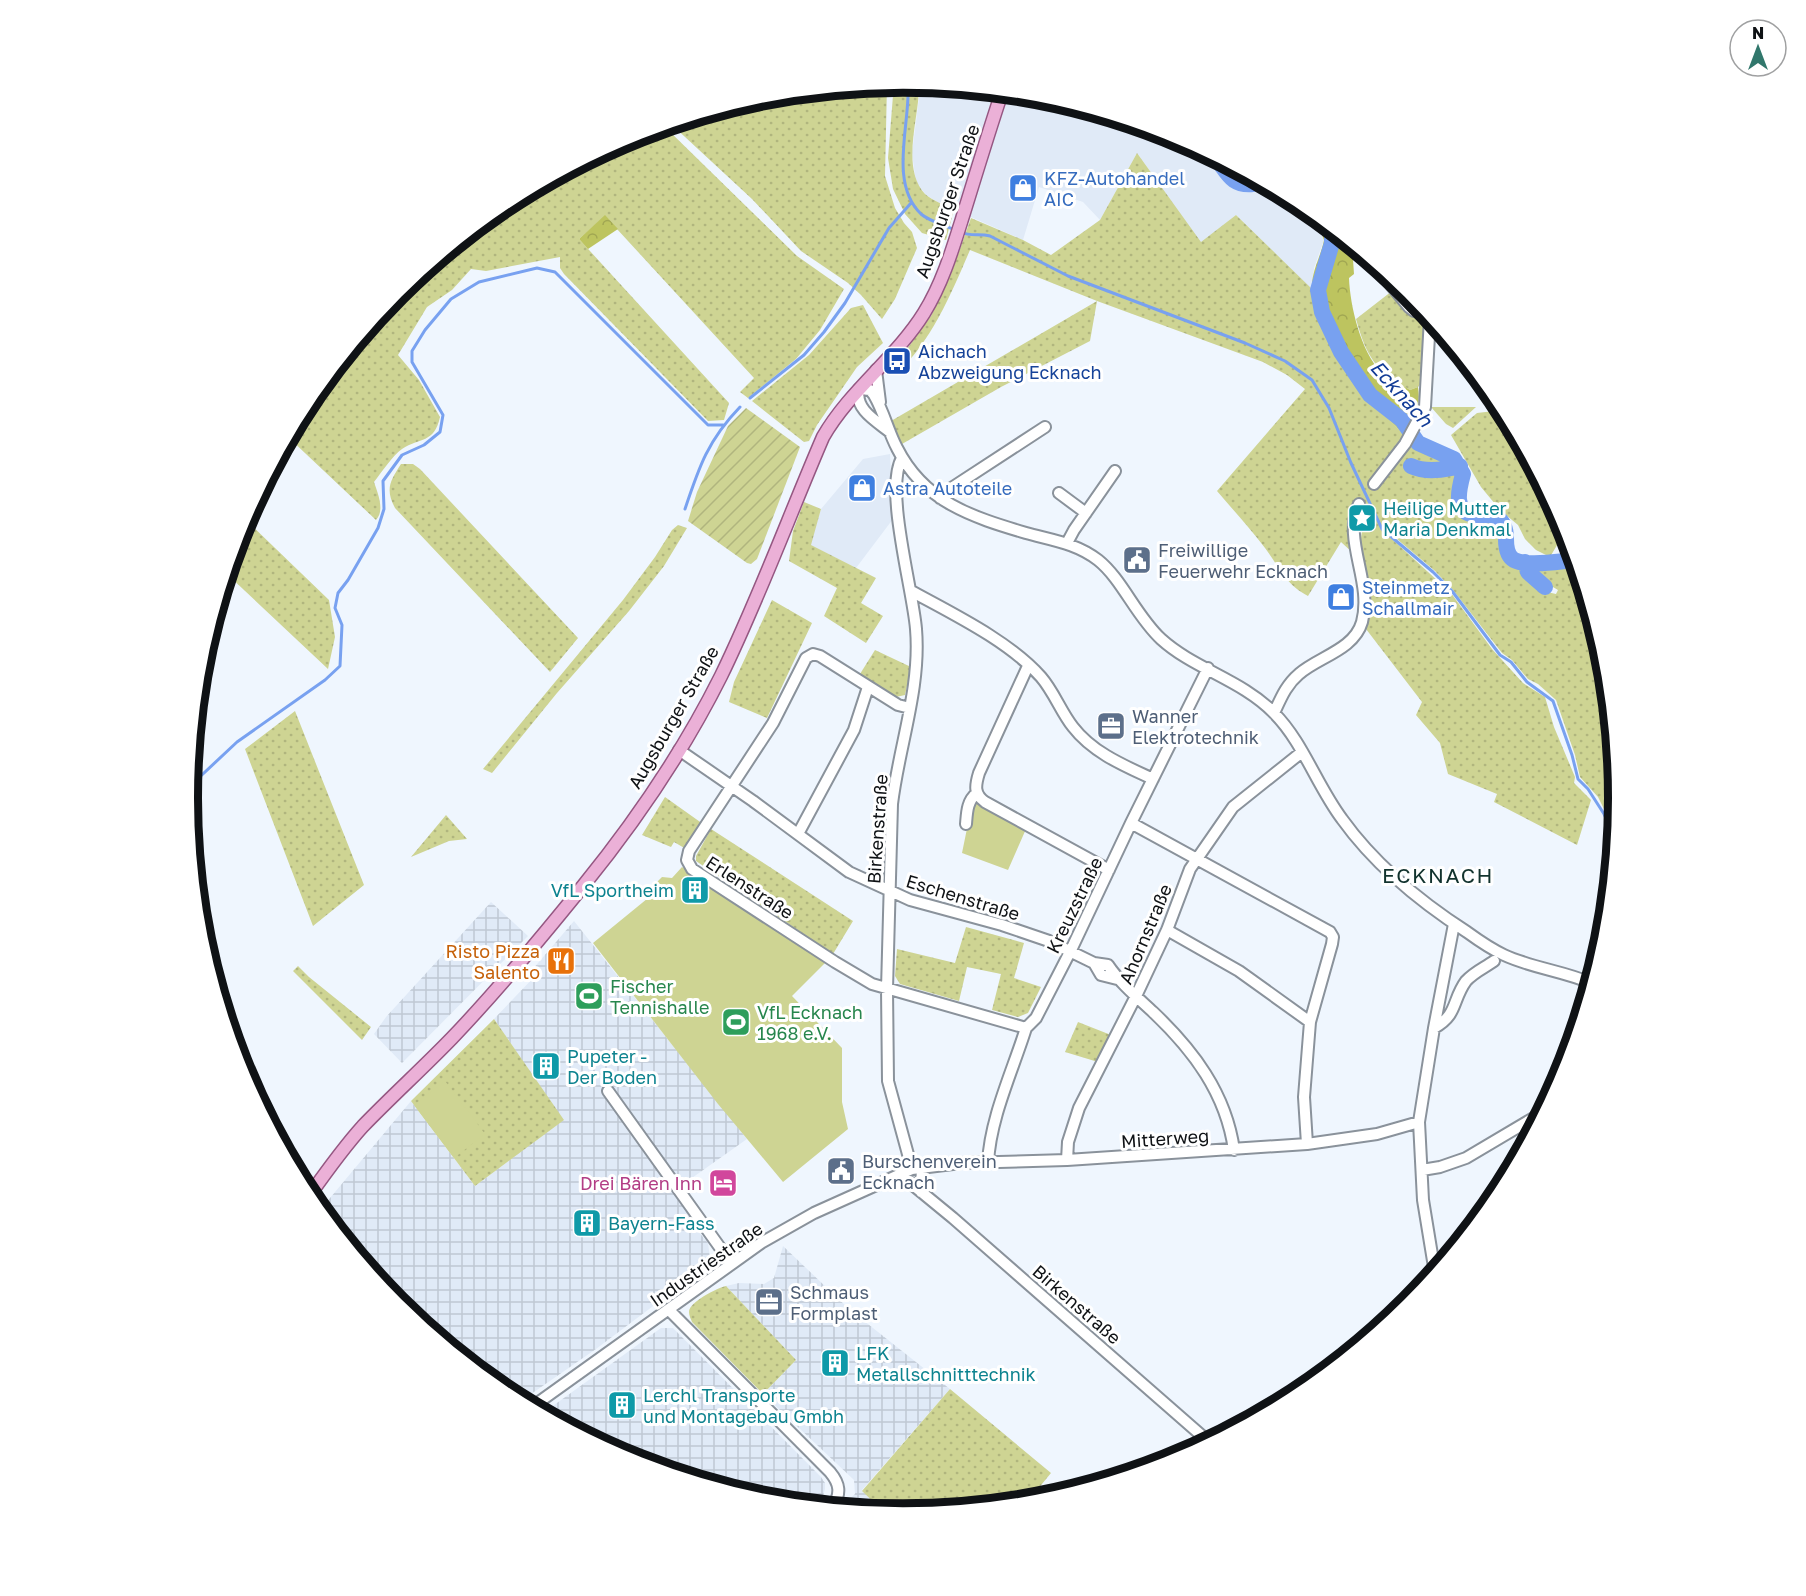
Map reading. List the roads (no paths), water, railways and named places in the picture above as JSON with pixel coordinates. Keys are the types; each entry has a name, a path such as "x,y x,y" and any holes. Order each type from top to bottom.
{"main road":[{"name":"Augsburger Straße","path":"315,1187 337,1156 363,1127 459,1030 512,972 584,885 634,818 679,750 720,678 751,610 823,436 839,412 909,333 924,313 938,287 1000,100"}],"street":[{"path":"1374,484 1405,444 1425,407 1429,329"},
{"path":"876,370 880,405"},
{"path":"890,432 867,414 859,401 859,389 870,390 880,405 902,458 917,478 940,498 964,512 1067,543 1086,552 1107,569 1142,618 1163,640 1182,654 1251,693 1274,713 1284,723 1340,817 1360,843 1395,878 1454,924 1501,954 1528,965 1584,980"},
{"path":"839,412 867,414"},
{"path":"940,498 950,489 1045,427"},
{"name":"Birkenstraße","path":"902,458 898,466 897,495 916,626 918,664 892,804 887,990 888,1081 911,1169 921,1192 1202,1436"},
{"path":"1067,543 1115,471"},
{"path":"1059,493 1086,513"},
{"path":"1274,713 1281,696 1293,680 1309,666 1353,639 1362,622 1365,597 1354,536 1354,518 1359,504"},
{"path":"911,591 992,639 1028,666 1041,677 1072,727 1084,740 1101,753 1153,779"},
{"name":"Erlenstraße","path":"910,708 898,705 820,656 813,654 806,658 773,723 689,851 687,860 692,869 872,984 1026,1028"},
{"path":"1028,666 979,774 977,793 985,802 1110,870"},
{"name":"Kreuzstraße","path":"988,1162 989,1145 996,1116 1026,1028 1036,1018 1071,950 1208,668"},
{"path":"798,834 854,730 868,687"},
{"name":"Eschenstraße","path":"679,750 849,872 920,903 1002,925 1071,950 1094,963 1108,965 1117,979 1163,1022 1200,1064 1220,1099 1231,1132 1234,1150"},
{"name":"Ahornstraße","path":"1067,1160 1068,1142 1079,1108 1167,930 1190,868 1233,807 1302,752"},
{"path":"966,824 971,797 977,793"},
{"path":"1131,823 1330,932 1333,937 1310,1022 1304,1097 1307,1144"},
{"path":"1433,1263 1426,1228 1419,1122 1454,924"},
{"path":"1167,930 1239,971 1310,1022"},
{"path":"1434,1028 1444,1023 1452,1013 1464,984 1470,977 1494,961"},
{"path":"608,1091 731,1263"},
{"path":"1422,1170 1440,1167 1466,1158 1530,1120"},
{"name":"Mitterweg","path":"911,1169 988,1162 1067,1160 1307,1144 1377,1134 1419,1122"},
{"name":"Birkenstraße","path":"911,1169 921,1192"},
{"name":"Industriestraße","path":"539,1402 761,1243 814,1213 911,1169"},
{"path":"669,1310 830,1472 837,1481 839,1490 837,1499"}],"waterway":[{"path":"908,93 903,151 905,186 911,201 921,214 955,230"},
{"name":"Ecknach","path":"1226,172 1235,181 1250,184"},
{"path":"750,398 804,355 824,332 845,303 889,228 911,203"},
{"path":"961,232 990,236 1068,276 1245,343 1285,361 1312,380 1329,408 1351,463 1382,529 1452,591 1500,655 1511,662 1527,682 1553,701 1578,779 1588,789 1607,821"},
{"name":"Ecknach","path":"1332,239 1318,290 1322,312 1341,352 1370,395 1402,420 1418,443 1454,459 1463,474 1459,493 1460,505 1468,513 1493,516 1500,520 1504,525 1507,551 1514,560 1535,563 1567,561"},
{"path":"199,778 237,742 325,680 340,666 342,625 335,608 338,593 378,528 384,509 383,481 402,455 424,445 440,432 443,415 412,362 412,351 425,330 451,299 479,282 537,268 555,272 708,425 723,425"},
{"path":"685,509 712,443 740,407"},
{"name":"Ecknach","path":"1411,466 1429,470 1460,466"},
{"name":"Ecknach","path":"1525,562 1528,572 1545,587"}],"place":[{"name":"KFZ-Autohandel AIC","path":"1023,188"},
{"name":"Aichach Abzweigung Ecknach","path":"897,361"},
{"name":"Astra Autoteile","path":"862,488"},
{"name":"Heilige Mutter Maria Denkmal","path":"1362,518"},
{"name":"Freiwillige Feuerwehr Ecknach","path":"1137,560"},
{"name":"Steinmetz Schallmair","path":"1341,597"},
{"name":"Wanner Elektrotechnik","path":"1111,726"},
{"name":"VfL Sportheim","path":"695,890"},
{"name":"Risto Pizza Salento","path":"561,961"},
{"name":"Fischer Tennishalle","path":"589,996"},
{"name":"VfL Ecknach 1968 e.V.","path":"736,1022"},
{"name":"Pupeter - Der Boden","path":"546,1066"},
{"name":"Burschenverein Ecknach","path":"841,1171"},
{"name":"Drei Bären Inn","path":"723,1183"},
{"name":"Bayern-Fass","path":"587,1223"},
{"name":"Schmaus Formplast","path":"769,1302"},
{"name":"LFK Metallschnitttechnik","path":"835,1363"},
{"name":"Lerchl Transporte und Montagebau Gmbh","path":"622,1405"}],"district":[{"name":"ECKNACH","path":"1438,875"}]}
